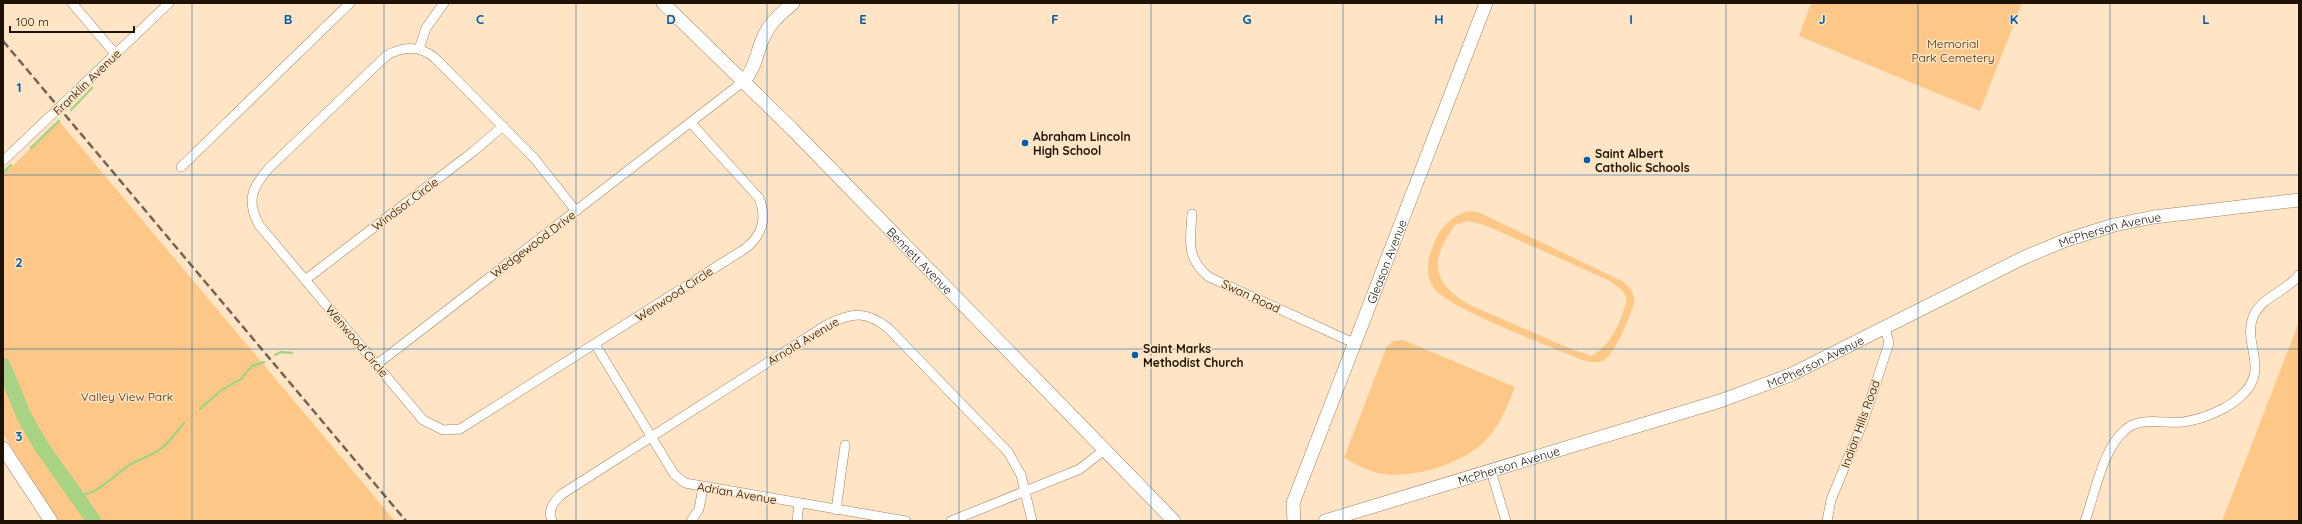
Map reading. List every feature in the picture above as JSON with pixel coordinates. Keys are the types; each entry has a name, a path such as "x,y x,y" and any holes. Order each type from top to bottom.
{"main road":[{"name":"Gleason Avenue","path":"1294,521 1293,503 1356,344 1486,3"},
{"name":"Bennett Avenue","path":"666,4 811,147 1174,521"},
{"path":"744,81 754,68 763,38 770,26 787,4"},
{"name":"McPherson Avenue","path":"1325,521 1716,403 1762,386 2023,258 2087,233 2114,225 2178,213 2299,200"},
{"path":"3,448 51,521"}],"street":[{"path":"72,3 116,55"},
{"name":"Franklin Avenue","path":"4,160 169,3"},
{"path":"181,167 350,3"},
{"path":"444,3 426,28 419,49 435,58 503,126 534,158 576,211"},
{"name":"Wenwood Circle","path":"419,49 406,48 386,56 269,168 255,186 251,201 253,215 259,225 376,365 424,420 434,427 450,431 468,425 746,248 758,236 762,228 763,209 759,198 691,123"},
{"name":"Wedgewood Drive","path":"376,365 744,81"},
{"name":"Windsor Circle","path":"305,280 474,151 503,126"},
{"name":"Swan Road","path":"1192,214 1191,251 1199,270 1209,277 1356,344"},
{"path":"2085,521 2093,492 2116,441 2124,431 2144,422 2183,422 2201,418 2229,405 2245,393 2252,382 2255,372 2250,328 2253,316 2265,300 2292,283 2299,275"},
{"name":"Arnold Avenue","path":"552,521 550,510 553,503 562,494 828,324 848,315 861,315 878,320 888,328 1008,452 1016,465 1025,492 1032,521"},
{"name":"Indian Hills Road","path":"1826,521 1830,500 1863,422 1889,343 1885,327"},
{"name":"Adrian Avenue","path":"595,344 651,437 678,478 685,483 703,488 906,521"},
{"path":"836,510 845,445"},
{"path":"951,521 1080,469 1091,463 1104,450"},
{"path":"1491,471 1506,521"},
{"path":"691,521 699,509 703,488"},
{"path":"797,521 800,504"}],"green space":[{"name":"Memorial Park Cemetery","path":"1811,3 2022,3 1980,111 1799,36"},
{"name":"Valley View Park","path":"59,121 395,521 58,521 3,434 3,175"},
{"path":"1468,211 1478,212 1622,281 1627,285 1634,298 1633,306 1627,322 1610,355 1603,361 1591,362 1582,360 1502,327 1458,306 1442,296 1430,282 1428,266 1430,256 1433,246 1442,229 1456,216","holes":["1468,221 1487,226 1608,280 1622,290 1627,299 1619,324 1605,345 1599,351 1592,356 1573,350 1468,304 1447,287 1441,278 1438,269 1438,259 1441,249 1455,225"]},
{"path":"2299,322 2299,521 2222,521"},
{"path":"1403,340 1515,387 1494,431 1473,451 1448,464 1434,469 1391,475 1365,469 1344,458 1387,346 1394,341"}],"waterway":[{"path":"71,110 92,88"},
{"path":"31,148 59,121"},
{"path":"3,173 11,165"},
{"path":"275,355 281,352 292,353"},
{"path":"200,409 219,392 240,380 252,366 264,362"},
{"path":"3,365 24,416 41,446 94,521"},
{"path":"75,496 84,495 98,489 131,464 159,450 169,441 184,423"}],"railway":[{"path":"3,41 406,521"}],"place":[{"name":"Abraham Lincoln High School","path":"1025,143"},
{"name":"Saint Albert Catholic Schools","path":"1587,160"},
{"name":"Saint Marks Methodist Church","path":"1135,355"}]}
